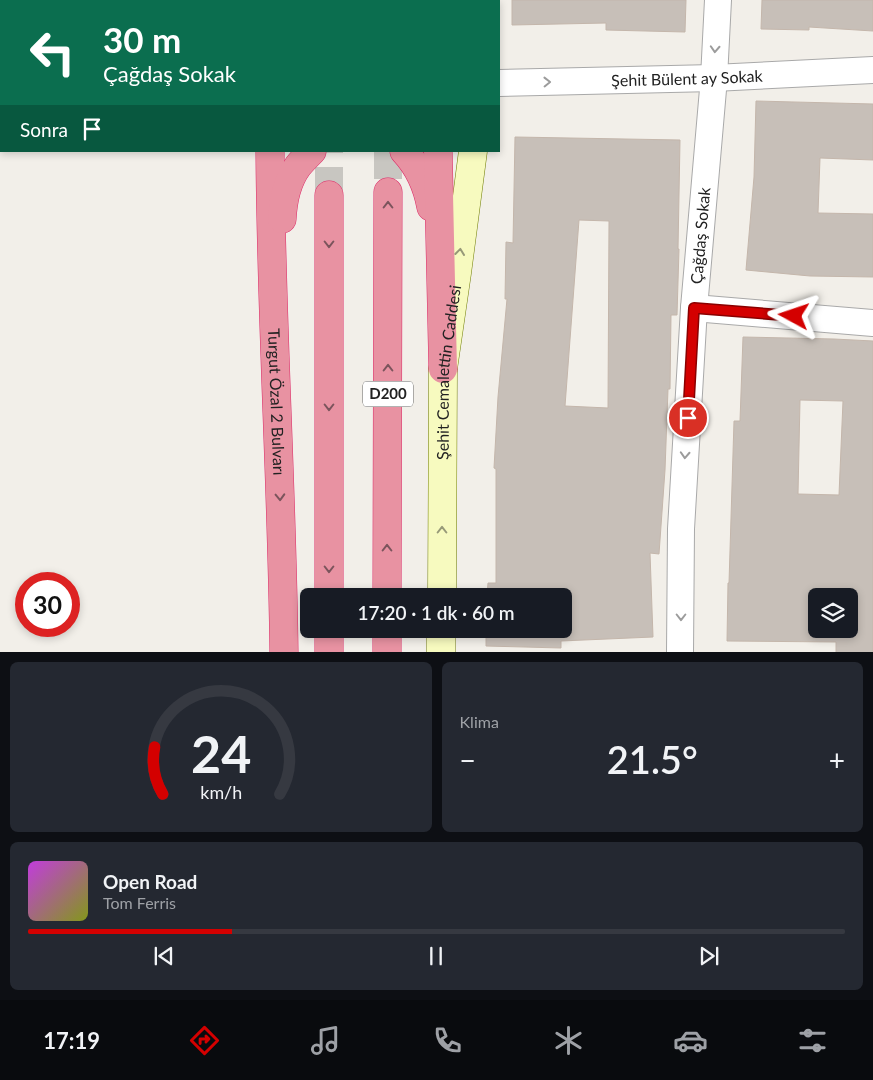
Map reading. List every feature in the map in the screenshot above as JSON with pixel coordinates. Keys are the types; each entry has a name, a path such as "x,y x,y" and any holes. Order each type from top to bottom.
{"highway":[{"name":"Turgut Özal 2 Bulvarı","path":"270,152 284,652"},
{"path":"274,320 283,207 286,193 298,166 311,152"},
{"path":"405,152 418,168 429,197 440,260"},
{"path":"438,152 443,369"},
{"name":"D200","path":"387,588 388,192"},
{"path":"329,196 329,588"},
{"path":"329,638 329,652"},
{"path":"387,638 387,652"}],"street":[{"name":"Çağdaş Sokak","path":"680,652 681,529 694,308 714,78 718,0"},
{"name":"Şehit Bülent ay Sokak","path":"500,83 714,78 873,70"},
{"name":"Şehit Cemalettin Caddesi","path":"442,588 443,369 473,152"},
{"path":"694,308 873,323"},
{"path":"441,638 441,652"}],"building":[{"path":"512,0 686,0 685,32 606,30 606,23 512,25"},
{"path":"762,0 873,0 873,31 809,27 809,30 761,29"},
{"path":"756,101 873,104 873,160 820,158 818,213 873,214 873,277 810,276 746,270 754,177"},
{"path":"515,137 680,140 677,315 671,315 670,389 668,389 659,554 650,553 653,637 561,641 561,648 486,646 486,638 572,638 572,588 488,588 488,583 496,583 496,469 494,468 507,299 505,299 506,242 513,243","holes":["579,220 609,221 608,408 565,406"]},
{"path":"743,337 873,341 873,652 836,652 836,642 727,641 734,421 740,421","holes":["800,400 843,401 839,495 798,494"]}],"tunnel":[{"path":"329,152 329,195"},
{"path":"388,152 388,192"}],"route":[{"path":"688,418 694,308 794,316"}]}
